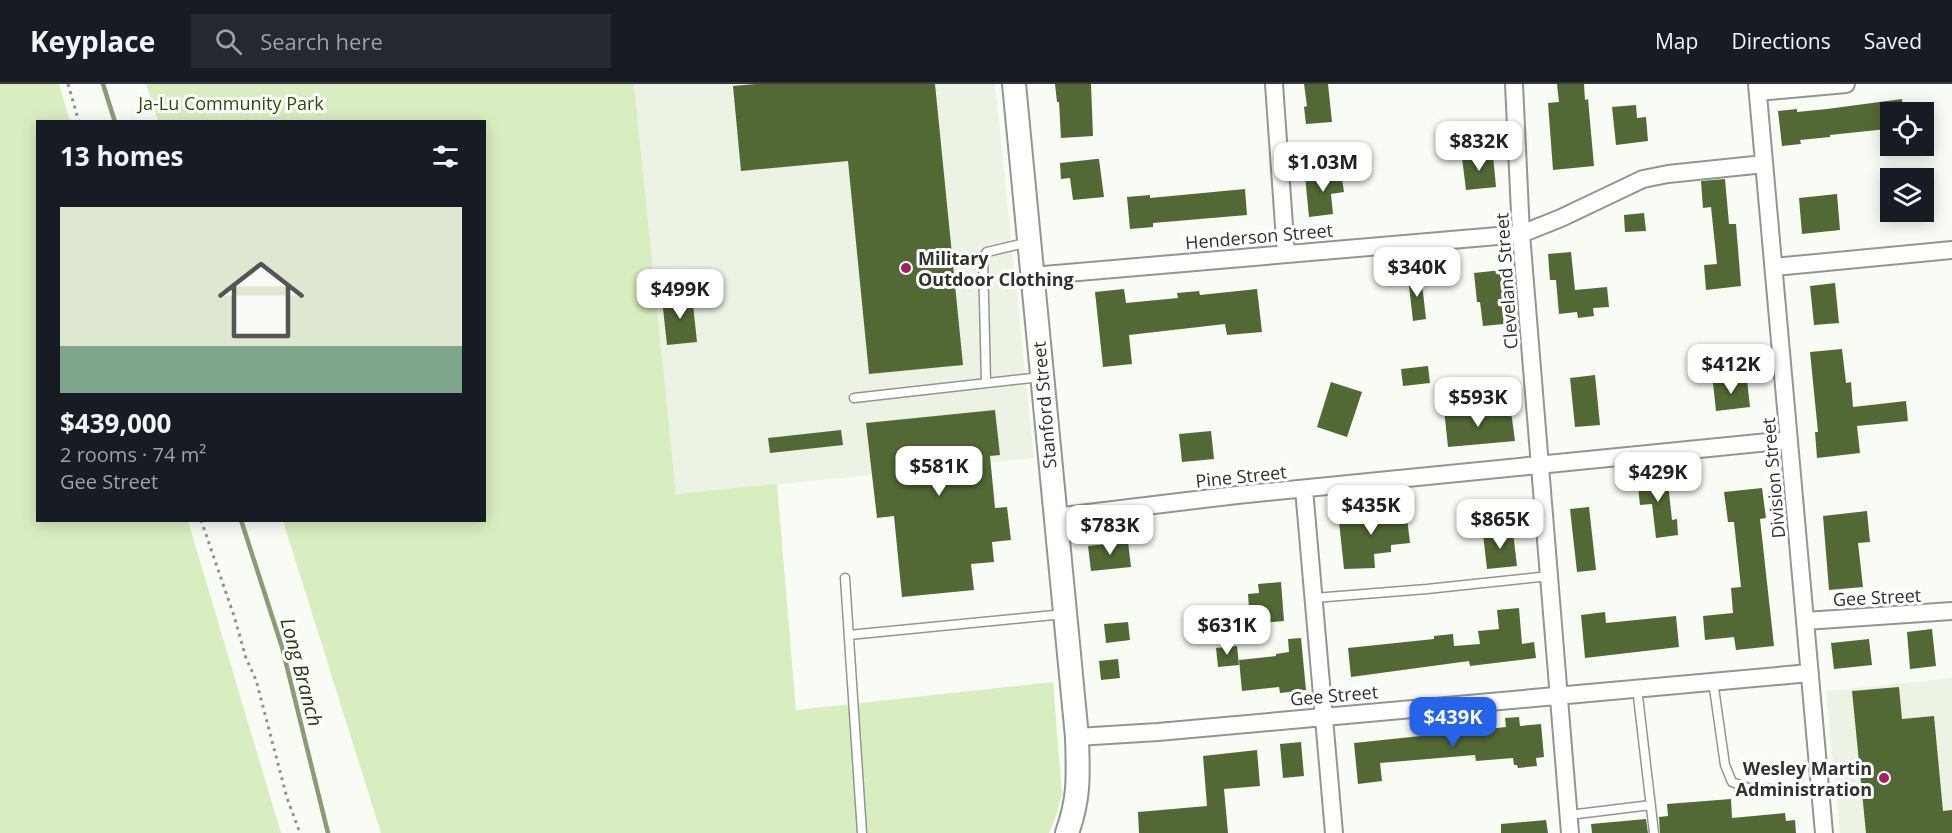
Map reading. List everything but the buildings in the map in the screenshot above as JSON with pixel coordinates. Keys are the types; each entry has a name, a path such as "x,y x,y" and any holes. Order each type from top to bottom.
{"street":[{"name":"Stanford Street","path":"1014,84 1077,737 1079,786 1073,817 1067,833"},
{"path":"1274,84 1286,254"},
{"name":"Cleveland Street","path":"1514,84 1521,234 1570,833"},
{"path":"1757,88 1846,84"},
{"name":"Division Street","path":"1757,88 1824,833"},
{"name":"Henderson Street","path":"1032,276 1521,234 1562,218 1643,179 1668,174 1764,164"},
{"path":"1774,267 1952,250"},
{"name":"Pine Street","path":"1055,517 1304,489 1789,440"},
{"path":"1304,489 1334,833"},
{"name":"Gee Street","path":"1805,621 1952,611"},
{"name":"Gee Street","path":"1077,737 1158,732 1324,715 1810,673"}],"lane":[{"path":"986,383 983,256 987,252 1029,242"},
{"path":"854,398 1041,377"},
{"path":"1314,598 1549,576"},
{"path":"845,578 862,833"},
{"path":"849,635 1065,614"},
{"path":"1713,681 1725,765 1732,782 1748,788 1820,791"},
{"path":"1637,688 1654,833"},
{"path":"1569,815 1651,805"}],"path":[{"path":"68,84 78,120"},
{"path":"202,522 234,615 246,658 256,680 287,798 300,833"}],"shaded area":[{"path":"634,84 995,84 1034,458 676,495"},
{"path":"1952,678 1952,833 1840,833 1826,691"}],"green space":[{"path":"0,84 59,84 70,120 36,120 36,522 188,522 281,833 0,833"},
{"name":"Ja-Lu Community Park","path":"146,84 634,84 676,494 777,484 796,710 1053,682 1062,794 1049,833 381,833 283,522 486,522 486,120 158,120"}],"waterway":[{"name":"Long Branch","path":"103,84 114,120"},
{"name":"Long Branch","path":"242,522 282,647 328,833"}],"place":[{"name":"Military Outdoor Clothing","path":"906,268"},
{"name":"Wesley Martin Administration","path":"1884,778"}]}
